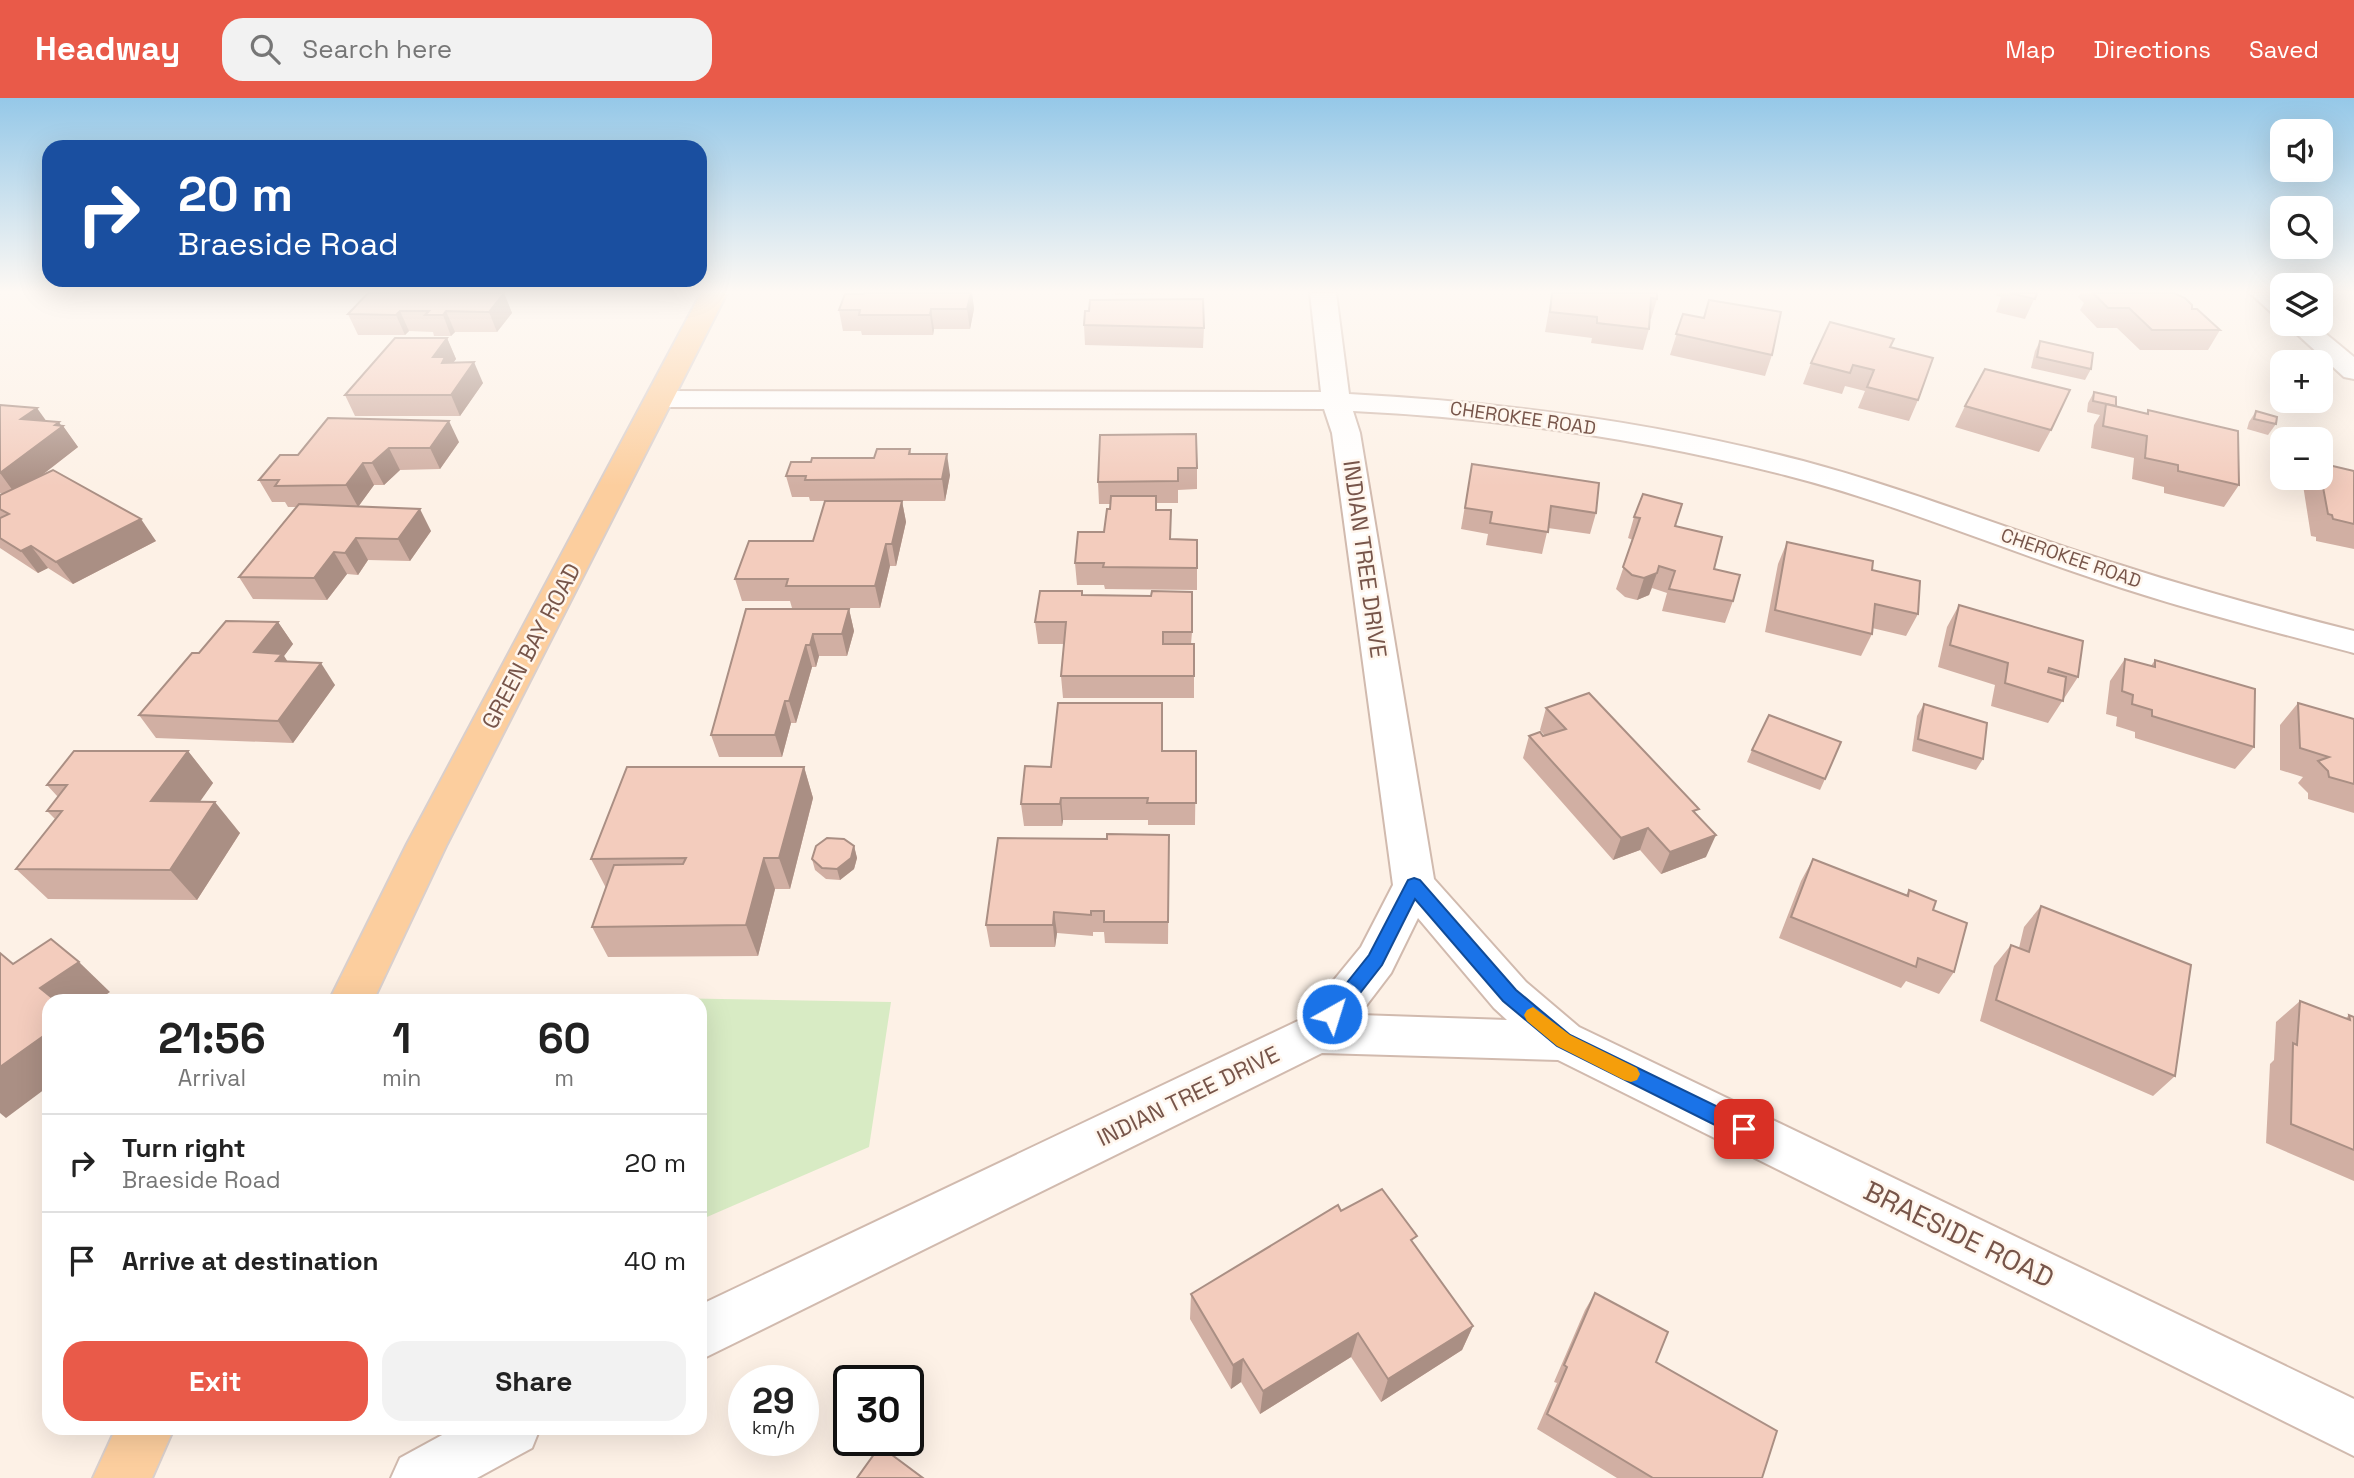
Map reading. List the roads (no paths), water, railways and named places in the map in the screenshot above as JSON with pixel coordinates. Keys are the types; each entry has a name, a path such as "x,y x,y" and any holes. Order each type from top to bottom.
{"main road":[{"name":"GREEN BAY ROAD","path":"354,994 427,844 682,357"},
{"path":"122,1478 143,1435"}],"street":[{"name":"INDIAN TREE DRIVE","path":"707,1330 1318,1033 1376,960 1414,885 1346,433 1336,402 1331,357"},
{"path":"2339,357 2354,370"},
{"name":"CHEROKEE ROAD","path":"661,399 1336,402 1436,406 1522,415 1670,440 1794,468 1926,507 2107,572 2253,616 2354,642"},
{"name":"BRAESIDE ROAD","path":"1414,885 1510,995 1563,1041 2354,1428"},
{"name":"BRAESIDE ROAD","path":"1318,1033 1563,1041"},
{"path":"420,1478 499,1435"}]}
